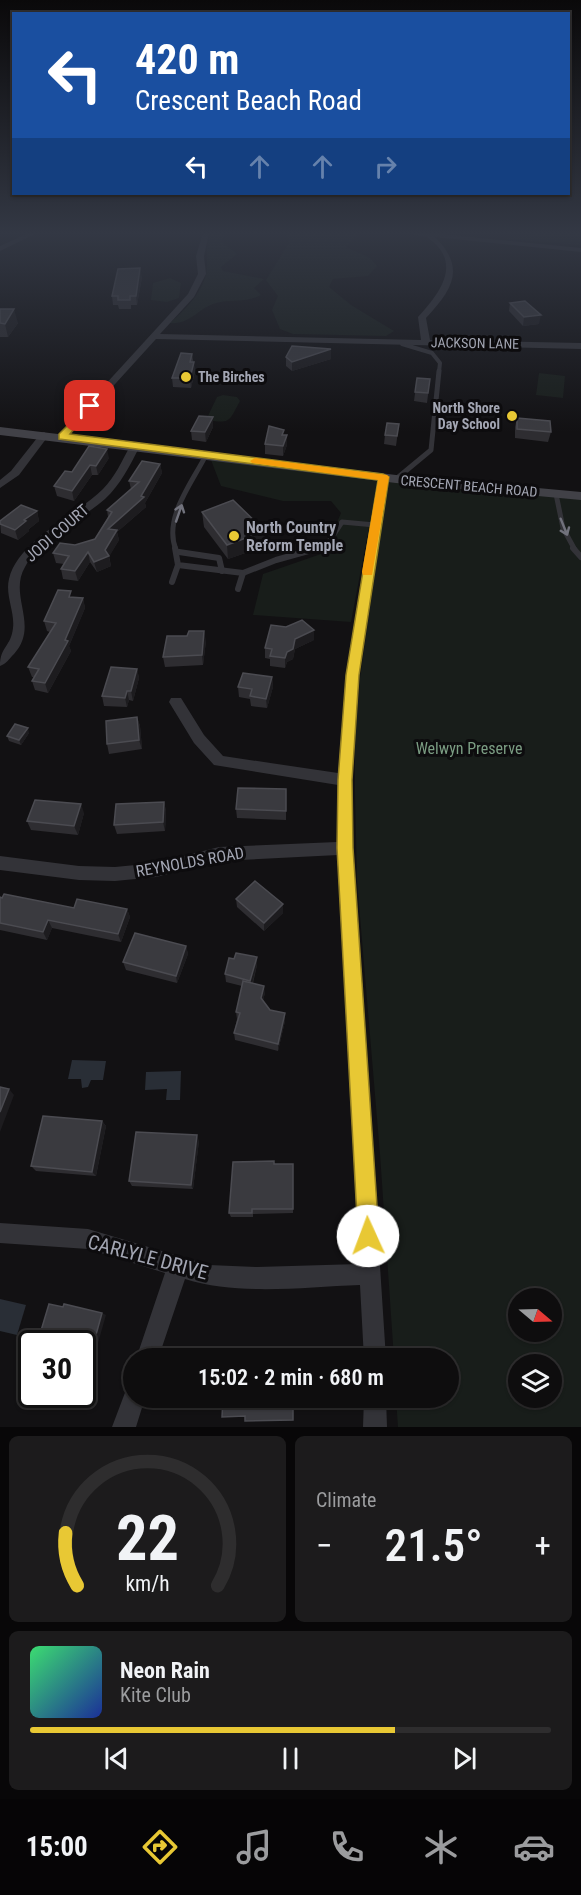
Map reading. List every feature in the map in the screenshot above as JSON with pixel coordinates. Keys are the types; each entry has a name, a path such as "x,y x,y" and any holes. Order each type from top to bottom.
{"street":[{"path":"63,436 186,300"},
{"path":"426,342 422,317 436,300"},
{"name":"JACKSON LANE","path":"153,336 581,346"},
{"name":"CRESCENT BEACH ROAD","path":"0,431 63,436 390,478 581,496"},
{"path":"0,485 15,473 44,435"},
{"name":"JODI COURT","path":"0,661 11,651 18,636 21,617 14,594 19,566 38,546 107,490 122,471 135,446"},
{"path":"374,1348 345,848 345,780 352,675 375,525 390,478"},
{"path":"176,702 199,739 219,761 345,780"},
{"name":"REYNOLDS ROAD","path":"0,863 79,873 115,874 156,870 219,854 345,848"},
{"name":"CARLYLE DRIVE","path":"0,1233 88,1239 208,1276 257,1278 369,1274"},
{"path":"151,1348 178,1267"},
{"path":"124,1427 131,1408"},
{"path":"375,1408 375,1427"}],"lane":[{"path":"390,478 431,450 440,363 432,353 402,344 410,341"},
{"path":"172,582 178,565 179,552 172,537 177,513 206,455"},
{"path":"556,494 562,525 575,552 581,556"},
{"path":"178,565 243,573 276,560 317,549 328,543 342,522 375,525"},
{"path":"179,552 219,558 222,571"},
{"path":"238,589 243,573"}],"green space":[{"path":"151,300 174,300 167,302"},
{"path":"242,300 213,304 182,322 170,323 192,301"},
{"path":"276,300 344,300 394,331 386,336 293,334 280,329 272,310"},
{"path":"539,373 565,376 563,398 536,395"},
{"path":"223,395 237,397 240,401 234,413 225,421 208,420 217,397"},
{"path":"211,460 378,480 351,622 253,615 263,574 324,553 341,513 331,501 283,501 221,486"},
{"name":"Welwyn Preserve","path":"388,481 581,498 581,1427 398,1427 397,1408 459,1408 459,1348 393,1348 380,1154 357,881 355,738 360,678"}],"shaded area":[{"path":"72,1060 106,1061 103,1080 91,1080 88,1087 82,1088 81,1079 68,1079"},
{"path":"181,1071 180,1100 166,1100 167,1089 145,1090 146,1072"},
{"path":"0,1299 26,1305 17,1335 0,1331"}],"building":[{"path":"525,301 541,315 524,317 510,303"},
{"path":"0,309 14,309 5,324 0,323"},
{"path":"292,346 331,349 292,362 286,357"},
{"path":"181,353 192,354 190,362 194,362 190,378 172,378"},
{"path":"417,378 430,379 428,393 415,392"},
{"path":"199,416 213,417 205,432 191,431"},
{"path":"517,418 550,421 551,432 517,429"},
{"path":"387,423 399,424 397,436 385,435"},
{"path":"269,426 284,430 282,435 287,435 283,446 265,444"},
{"path":"89,446 107,449 96,466 90,465 72,491 54,486 65,471 72,472"},
{"path":"142,461 160,464 141,496 144,497 108,529 117,530 105,550 109,556 94,562 88,552 75,571 61,569 69,556 53,553 60,543 75,545 95,539 112,512 107,510 139,482 129,481"},
{"path":"233,500 265,531 227,545 202,512"},
{"path":"21,505 37,511 15,530 0,524 0,521"},
{"path":"58,590 71,591 69,597 83,598 65,640 68,641 45,683 32,681 39,669 28,667 56,623 44,621"},
{"path":"302,620 314,630 295,639 293,649 287,652 285,658 270,656 272,649 265,648 271,625 286,627"},
{"path":"189,631 204,631 202,655 163,657 167,636 187,636"},
{"path":"111,667 137,669 131,691 127,691 125,698 102,696"},
{"path":"243,673 272,677 266,699 250,696 252,689 238,687"},
{"path":"137,717 139,740 107,744 106,721"},
{"path":"15,724 28,728 19,740 7,736"},
{"path":"238,788 286,789 286,811 236,809"},
{"path":"35,800 81,804 74,826 27,821"},
{"path":"164,802 163,822 114,825 116,804"},
{"path":"255,881 283,904 264,923 236,899"},
{"path":"4,894 74,908 77,899 127,909 118,934 48,920 43,932 0,923 0,897 2,898"},
{"path":"135,933 186,946 176,976 123,962"},
{"path":"236,953 257,957 250,981 225,974 229,958 234,959"},
{"path":"243,981 264,986 261,998 270,1010 285,1013 278,1044 234,1033 240,1013 236,1012"},
{"path":"0,1087 9,1089 0,1112"},
{"path":"43,1116 102,1121 92,1172 31,1166"},
{"path":"136,1132 197,1135 191,1185 129,1181"},
{"path":"274,1161 274,1164 293,1164 293,1209 252,1209 252,1213 229,1213 233,1162"},
{"path":"49,1304 63,1307 64,1304 102,1313 96,1335 96,1330 41,1330"},
{"path":"222,1408 293,1408 293,1420 245,1421 245,1416 222,1417"}],"slow traffic":[{"path":"255,461 383,477 368,572"}],"place":[{"name":"The Birches","path":"186,377"},
{"name":"North Shore Day School","path":"512,416"},
{"name":"North Country Reform Temple","path":"234,536"}],"route":[{"path":"90,406 63,436 383,477 352,675 345,780 345,848 368,1236"}]}
